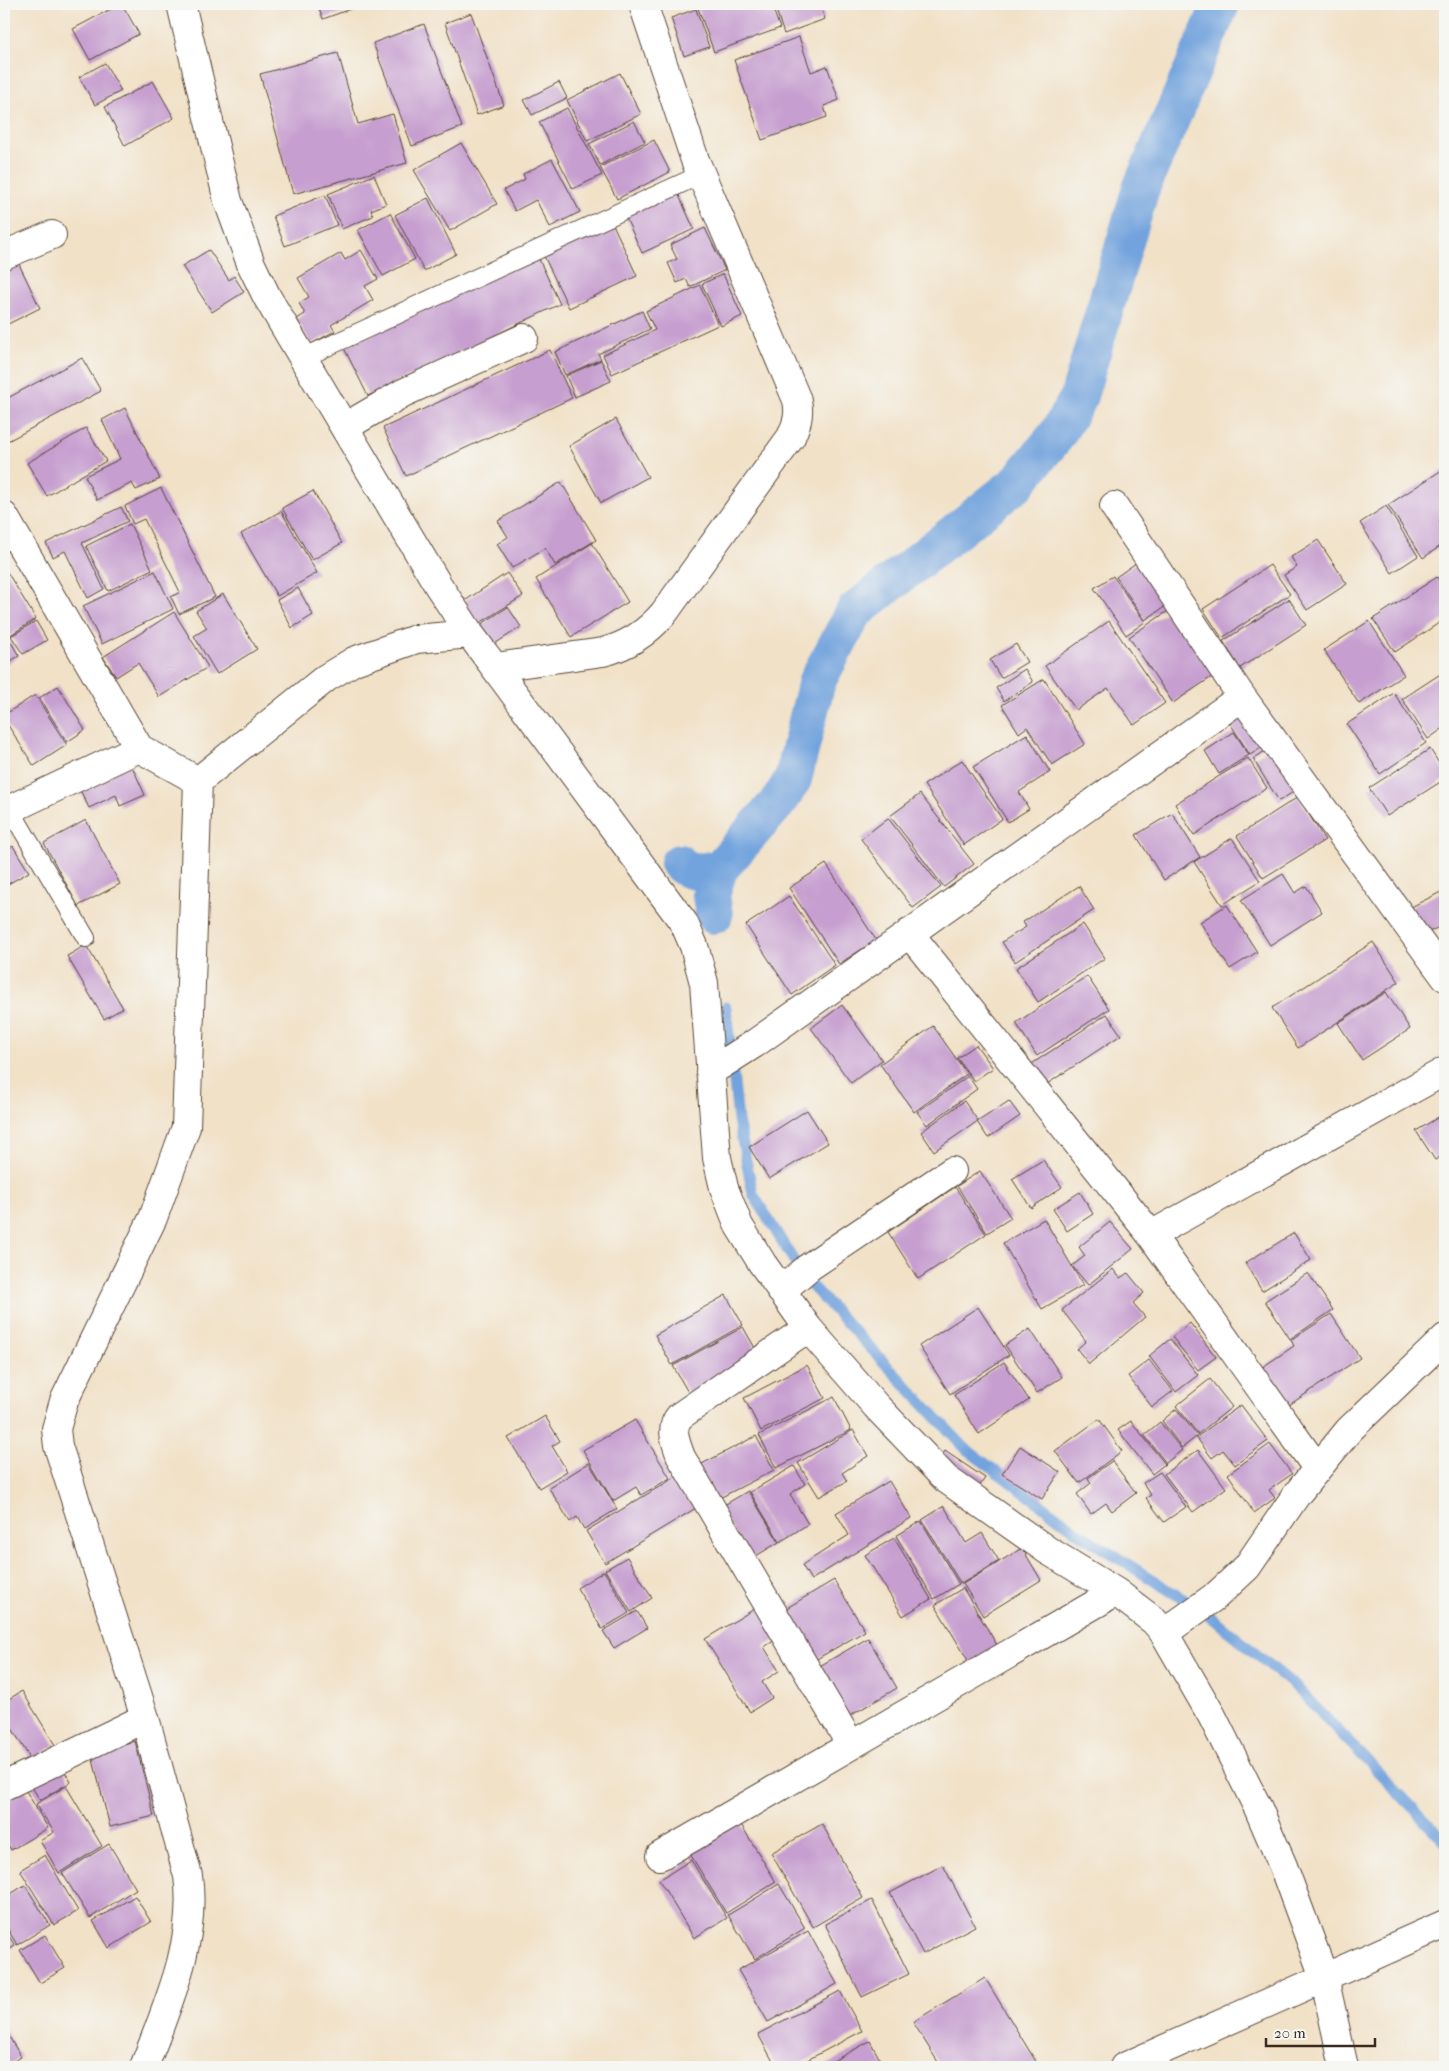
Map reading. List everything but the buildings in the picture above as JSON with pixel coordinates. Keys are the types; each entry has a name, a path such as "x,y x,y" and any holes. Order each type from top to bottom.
{"street":[{"path":"181,4 231,210 251,264 267,297 438,585 495,667 684,923 694,946 704,983 720,1066 717,1158 724,1188 739,1226 794,1280 808,1328 882,1412 946,1479 1047,1550 1116,1592 1147,1616 1164,1633 1212,1716 1258,1808 1283,1866 1324,1977 1344,2067"},
{"path":"495,667 603,652 618,648 648,630 664,614 791,437 799,416 796,400 702,174 643,4"},
{"path":"4,255 52,235"},
{"path":"345,427 403,393 524,338"},
{"path":"1114,506 1242,697 1444,973"},
{"path":"4,516 144,752 194,779"},
{"path":"194,779 341,668 400,643 466,627"},
{"path":"720,1066 754,1044 1242,697"},
{"path":"7,811 144,752"},
{"path":"144,2067 178,1975 191,1897 183,1851 146,1718 58,1446 56,1429 64,1401 153,1218 186,1127 194,779"},
{"path":"909,934 1151,1235 1317,1468"},
{"path":"1151,1235 1445,1071"},
{"path":"794,1280 952,1170"},
{"path":"808,1328 680,1416 675,1424 674,1435 681,1457 851,1745"},
{"path":"1164,1633 1217,1595 1247,1567 1317,1468 1350,1430 1445,1338"},
{"path":"660,1856 1116,1592"},
{"path":"4,1786 146,1718"},
{"path":"1124,2067 1445,1924"}],"lane":[{"path":"303,358 702,174"},
{"path":"7,811 86,938"}],"waterway":[{"path":"714,915 711,895 719,869 780,800 793,779 817,681 855,611 1016,484 1056,436 1078,399 1141,188 1221,4"},
{"path":"679,863 693,871 719,869"},
{"path":"726,1007 738,1120 753,1194 805,1279 966,1449 1083,1536 1210,1616 1295,1686 1445,1841"}]}
